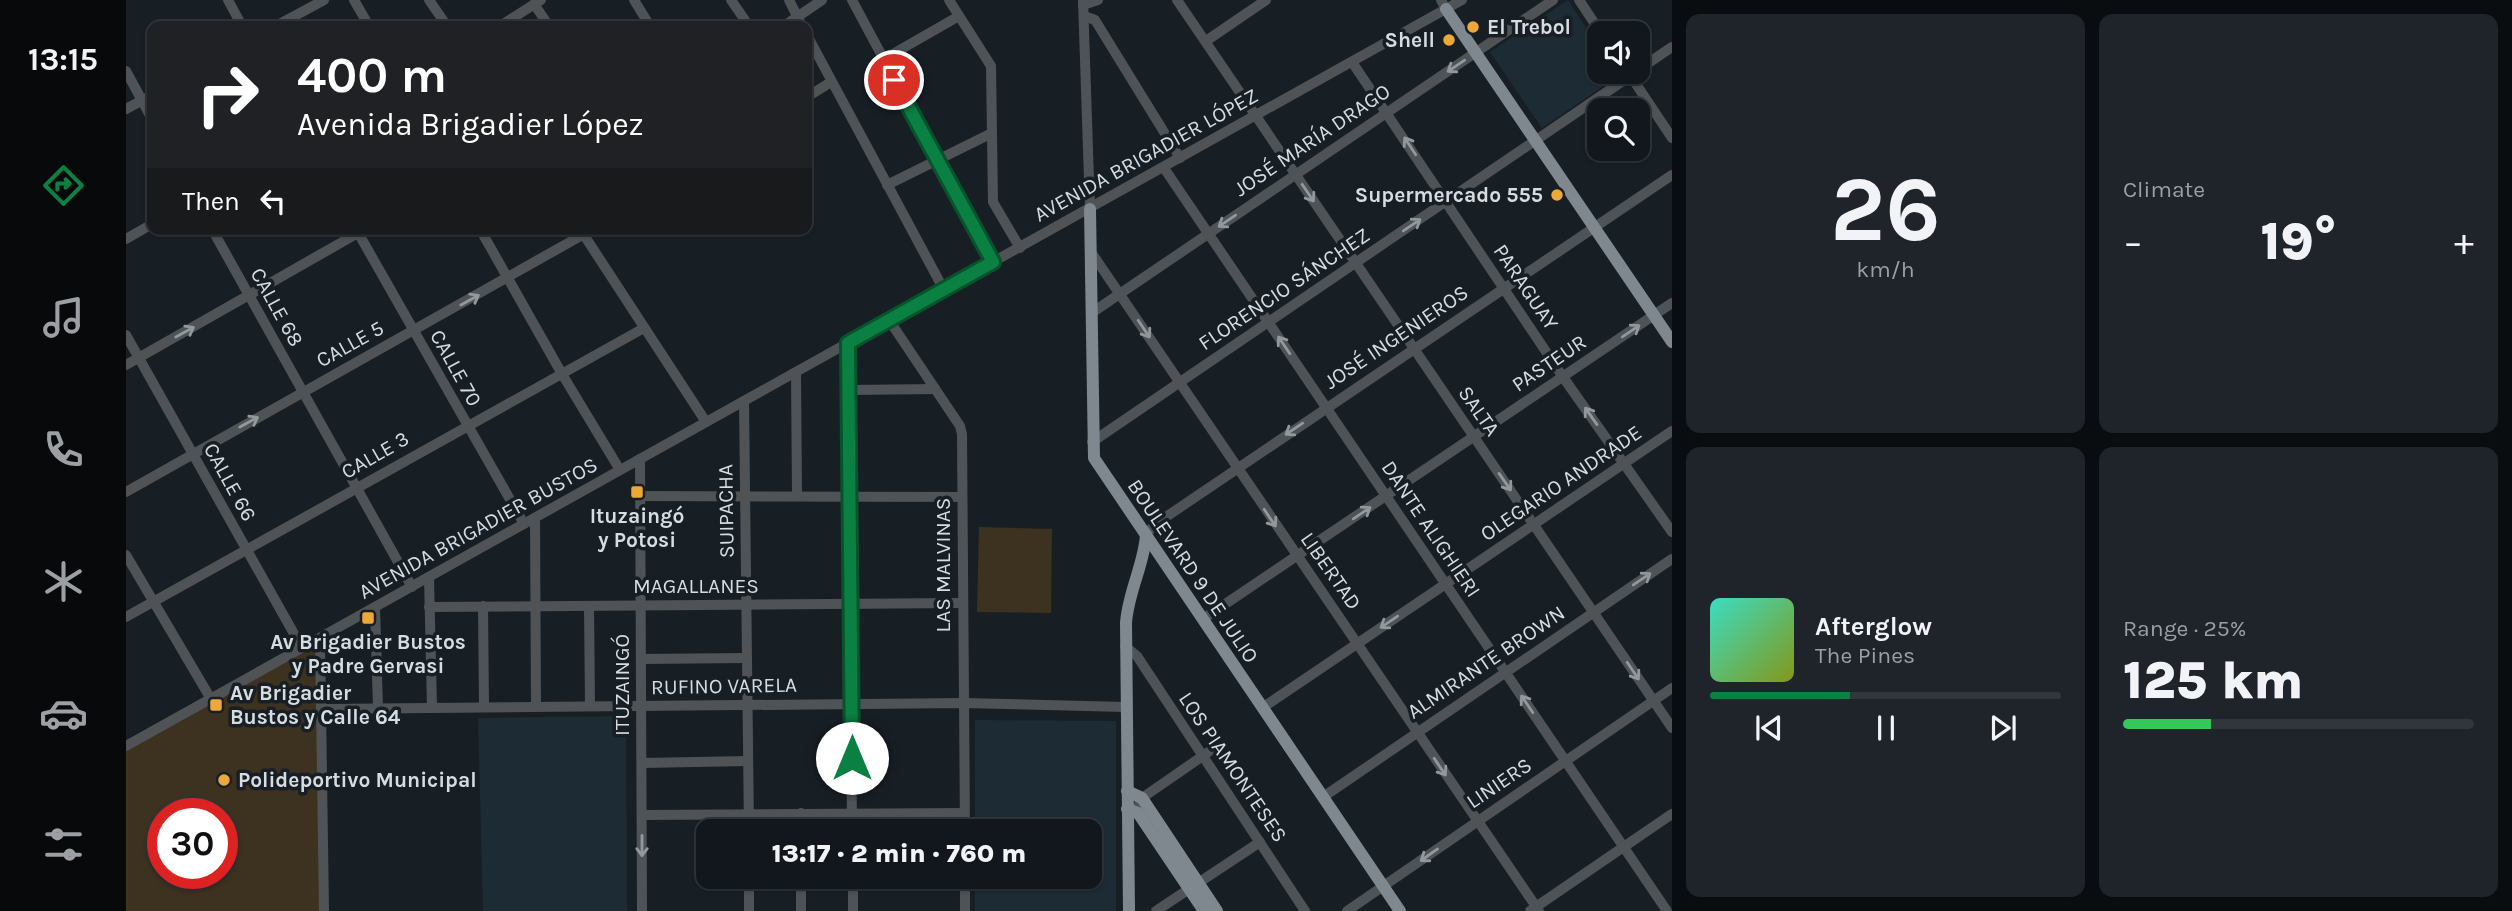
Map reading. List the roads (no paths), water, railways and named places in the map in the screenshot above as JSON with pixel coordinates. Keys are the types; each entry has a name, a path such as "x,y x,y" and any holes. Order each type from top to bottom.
{"main road":[{"path":"1443,4 1672,342"},
{"name":"BOULEVARD 9 DE JULIO","path":"1090,209 1093,312 1092,442 1099,467 1400,911"},
{"path":"1129,911 1131,810 1127,791 1126,610 1144,552 1146,535"},
{"path":"1127,791 1142,798 1194,886 1204,911"},
{"path":"1131,810 1217,911"}],"street":[{"path":"228,0 239,21"},
{"path":"285,21 324,0"},
{"path":"354,0 366,21"},
{"path":"429,0 444,21"},
{"path":"634,0 647,21"},
{"path":"731,0 746,21"},
{"path":"789,0 800,21"},
{"path":"801,21 822,0"},
{"path":"852,0 993,262"},
{"path":"949,0 991,66 993,202 1020,248"},
{"path":"1083,7 1098,0"},
{"name":"SALTA","path":"1177,0 1672,728"},
{"path":"1206,41 1266,0"},
{"name":"AVENIDA BRIGADIER LÓPEZ","path":"848,343 1352,62 1443,4 1462,0"},
{"name":"JOSÉ MARÍA DRAGO","path":"1093,312 1553,0"},
{"path":"1579,0 1593,21"},
{"path":"507,21 532,3 545,21"},
{"path":"1083,7 1094,20 1180,158"},
{"path":"1083,7 1090,209"},
{"path":"884,60 959,16"},
{"path":"812,45 944,290"},
{"name":"FLORENCIO SÁNCHEZ","path":"1650,61 1672,47"},
{"name":"PARAGUAY","path":"1352,62 1563,377 1672,532"},
{"path":"126,71 147,110"},
{"path":"812,94 831,82"},
{"name":"FLORENCIO SÁNCHEZ","path":"1092,442 1616,84"},
{"path":"1640,84 1672,138"},
{"path":"126,109 147,98"},
{"path":"887,185 992,133"},
{"name":"DANTE ALIGHIERI","path":"1164,168 1667,911"},
{"name":"JOSÉ INGENIEROS","path":"1146,535 1154,525 1236,468 1672,175"},
{"path":"126,239 147,227"},
{"name":"CALLE 68","path":"215,235 412,587"},
{"path":"126,365 353,235"},
{"name":"CALLE 70","path":"362,235 413,331 524,524"},
{"path":"483,235 620,470"},
{"name":"CALLE 5","path":"126,492 509,279 580,235"},
{"path":"588,235 643,328 706,422"},
{"name":"LIBERTAD","path":"1091,253 1181,382 1236,468 1357,643 1535,910"},
{"name":"PASTEUR","path":"1203,619 1672,303"},
{"name":"LAS MALVINAS","path":"889,320 960,426 964,819"},
{"name":"CALLE 3","path":"126,617 643,328"},
{"name":"CALLE 66","path":"126,335 302,648"},
{"path":"848,343 852,819"},
{"name":"AVENIDA BRIGADIER BUSTOS","path":"126,747 848,343"},
{"path":"796,372 797,496"},
{"path":"849,390 935,388"},
{"name":"SUIPACHA","path":"744,401 748,819"},
{"name":"OLEGARIO ANDRADE","path":"1262,708 1672,431"},
{"name":"ITUZAINGÓ","path":"640,459 642,911"},
{"path":"640,496 962,497"},
{"path":"535,518 536,707"},
{"path":"126,555 211,699"},
{"name":"ALMIRANTE BROWN","path":"1323,797 1672,559"},
{"path":"429,577 432,708"},
{"name":"MAGALLANES","path":"429,607 963,603"},
{"path":"589,606 590,706"},
{"path":"375,607 378,708"},
{"path":"483,607 484,707"},
{"path":"320,639 324,911"},
{"name":"LOS PIAMONTESES","path":"1125,646 1137,656 1305,911"},
{"path":"641,659 747,658"},
{"name":"LINIERS","path":"1347,911 1672,688"},
{"name":"RUFINO VARELA","path":"323,709 963,703 1125,707"},
{"path":"1131,810 1142,798 1220,744"},
{"path":"642,763 748,761"},
{"path":"802,813 802,819"},
{"path":"642,815 964,813"},
{"path":"1535,910 1672,814"},
{"path":"1156,911 1260,842"},
{"path":"749,889 750,911"},
{"path":"801,889 801,911"},
{"path":"853,889 853,911"},
{"path":"965,889 965,911"}],"place":[{"name":"El Trebol","path":"1473,27"},
{"name":"Shell","path":"1449,40"},
{"name":"Supermercado 555","path":"1557,195"},
{"name":"Ituzaingó y Potosi","path":"637,492"},
{"name":"Av Brigadier Bustos y Padre Gervasi","path":"368,618"},
{"name":"Av Brigadier Bustos y Calle 64","path":"216,705"},
{"name":"Polideportivo Municipal","path":"224,780"}]}
